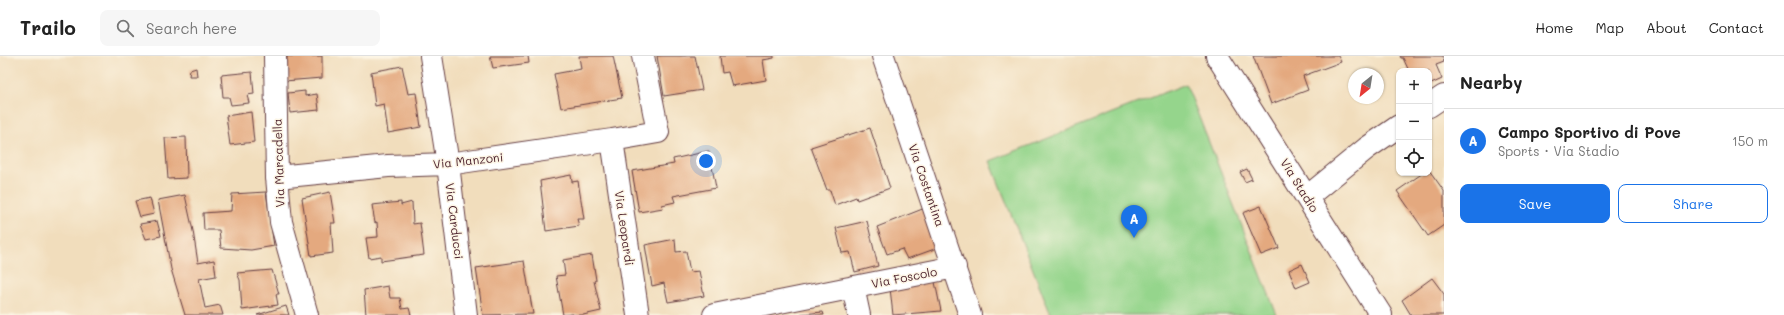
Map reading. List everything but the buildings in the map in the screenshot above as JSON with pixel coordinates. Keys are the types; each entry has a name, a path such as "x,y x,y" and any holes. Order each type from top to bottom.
{"street":[{"name":"Via Marcadella","path":"275,56 277,177 281,222 307,315"},
{"name":"Via Carducci","path":"431,56 448,164 466,315"},
{"name":"Via Manzoni","path":"277,177 388,166 448,164 658,132 643,56"},
{"name":"Via Costantina","path":"883,56 970,315"},
{"name":"Via Stadio","path":"1217,56 1381,315"},
{"path":"1432,104 1444,96"},
{"path":"1307,197 1367,148 1396,128"},
{"name":"Via Leopardi","path":"612,140 638,315"},
{"name":"Via Foscolo","path":"714,315 955,267"},
{"path":"853,287 860,315"}],"green space":[{"path":"1186,84 1277,315 1051,315 990,161"}],"place":[{"name":"Campo Sportivo di Pove","path":"1134,238"}]}
